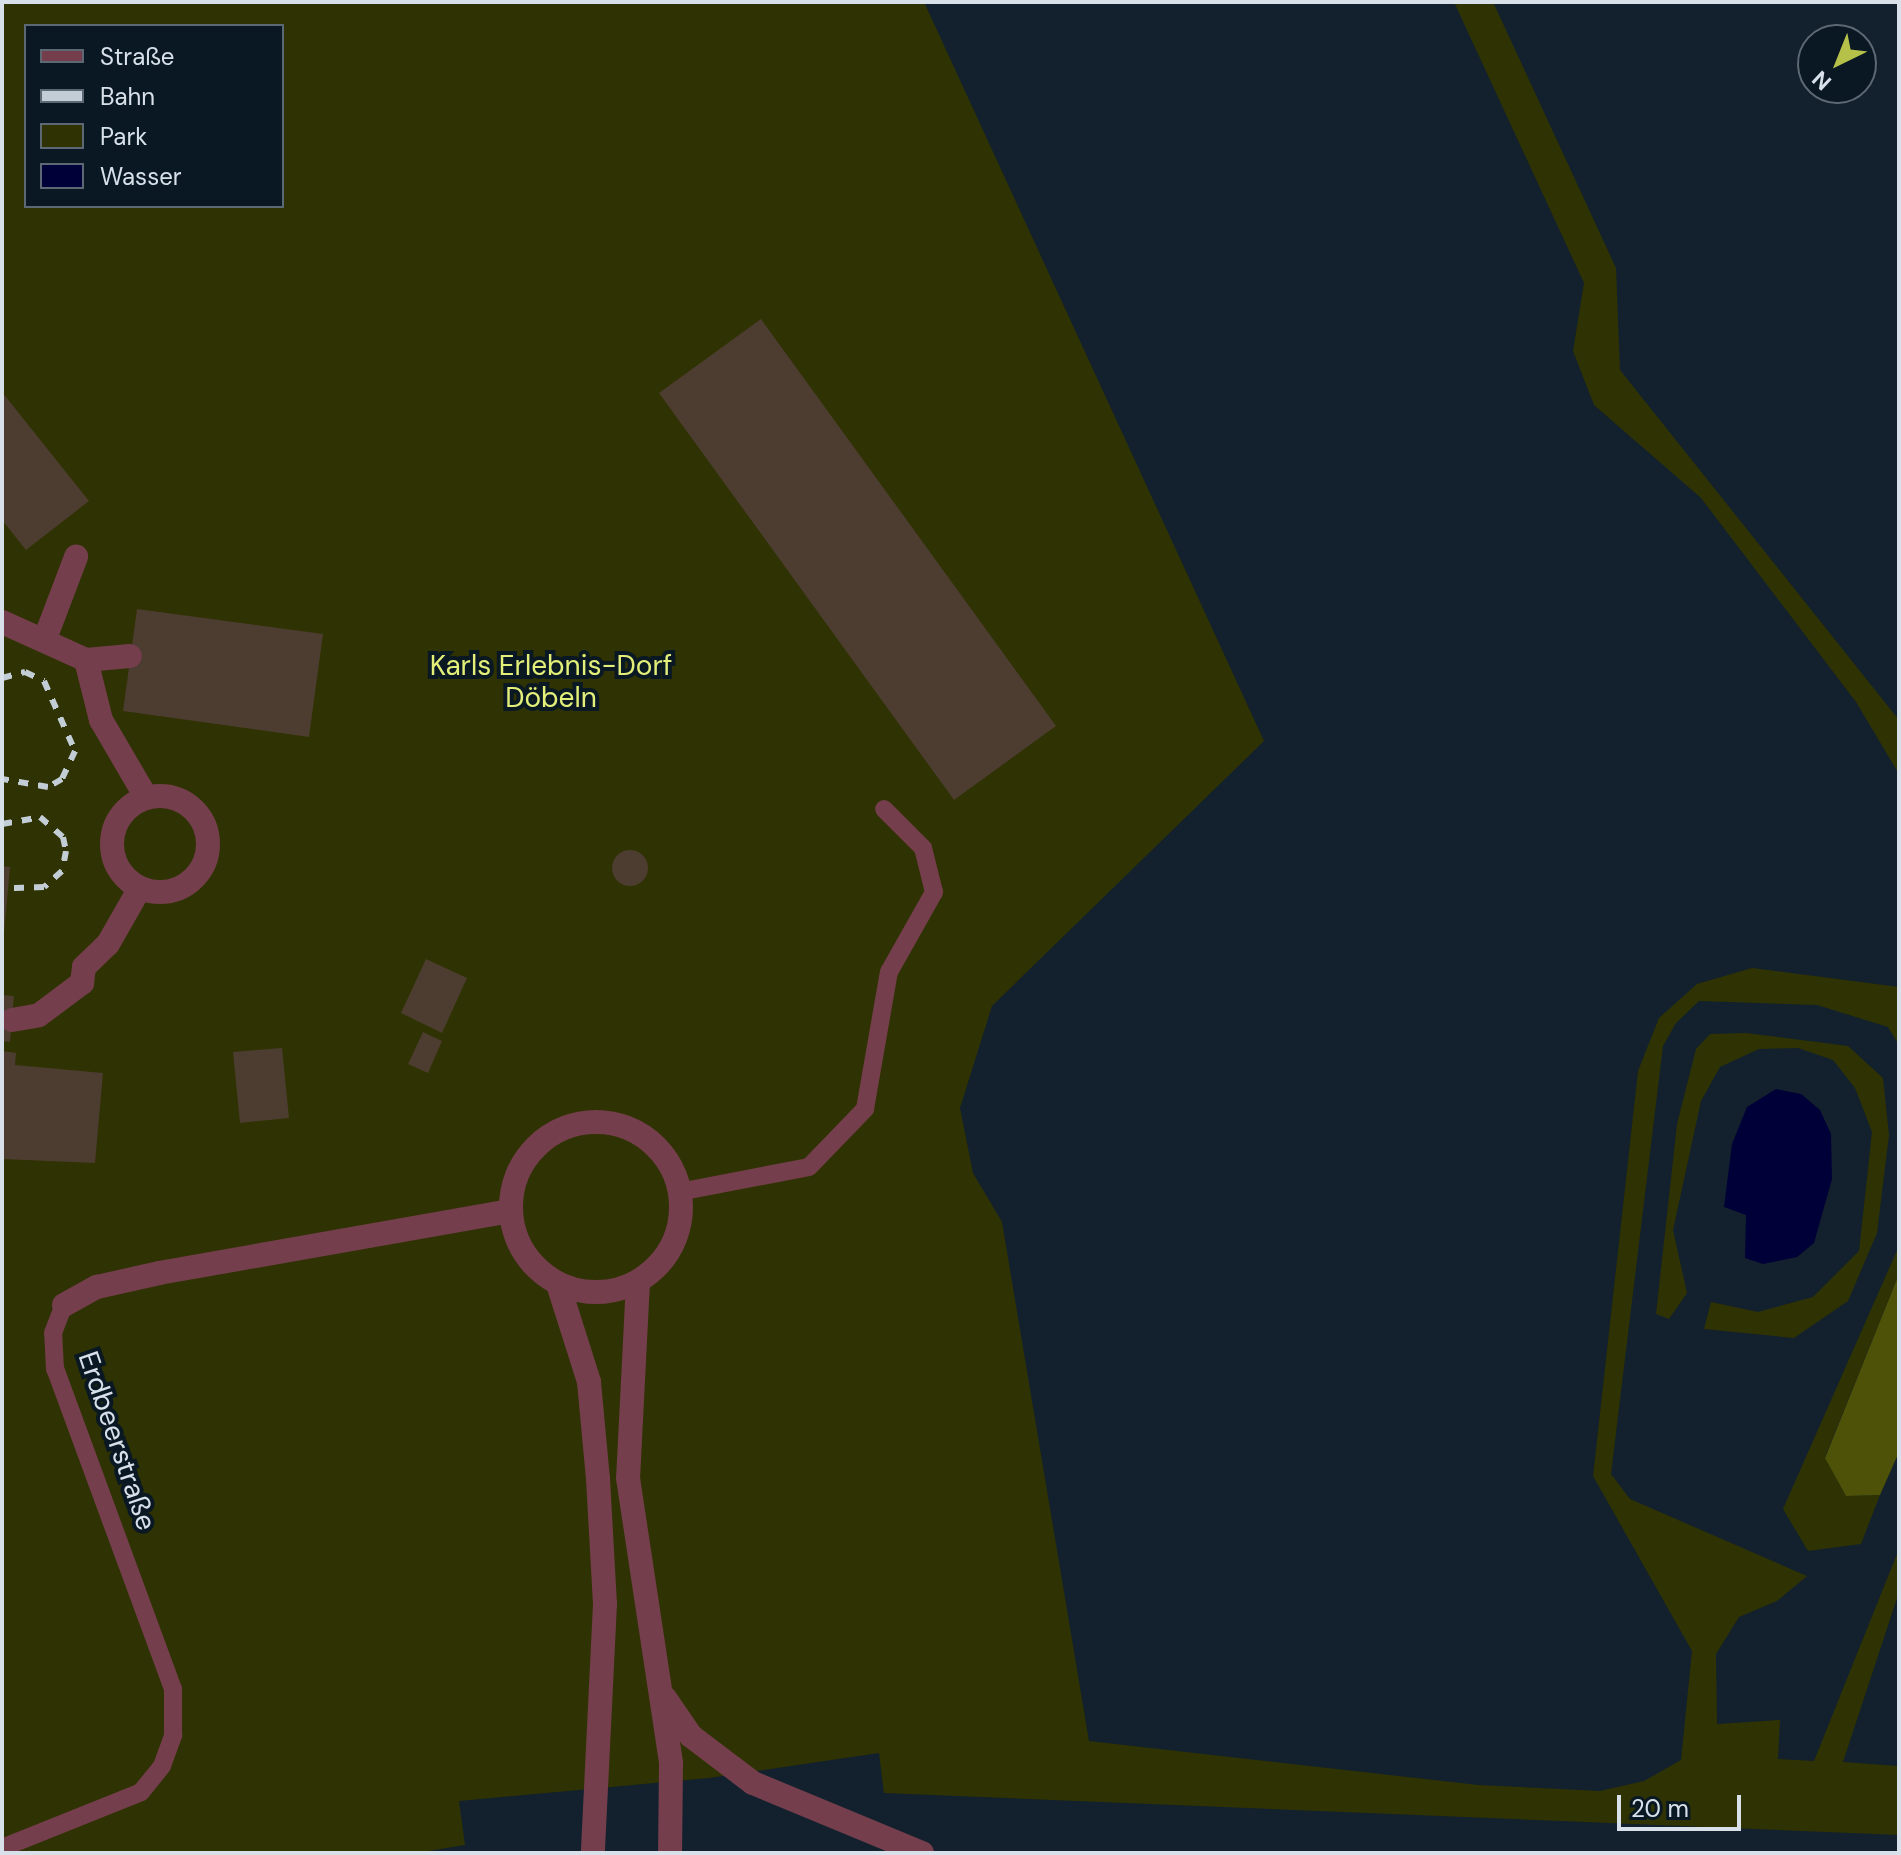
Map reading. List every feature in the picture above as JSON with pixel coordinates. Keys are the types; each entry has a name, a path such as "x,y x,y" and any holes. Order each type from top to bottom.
{"street":[{"path":"46,636 76,557"},
{"path":"2,622 46,636 86,660 130,656"},
{"path":"86,660 101,720 146,797"},
{"path":"146,797 190,806 208,847 185,885 140,888 122,873 113,841 126,809 146,797"},
{"path":"12,1020 39,1015 82,983 84,967 108,944 140,888"},
{"path":"591,1122 624,1127 653,1144 679,1192 671,1248 638,1282 598,1292 558,1284 524,1254 510,1211 515,1178 532,1150 559,1130 591,1122"},
{"name":"Erdbeerstraße","path":"64,1305 97,1287 159,1273 510,1211"},
{"path":"638,1282 628,1478 645,1628 662,1693 670,1853"},
{"path":"558,1284 589,1382 598,1479 605,1604 593,1853"},
{"path":"662,1693 691,1736 753,1783 922,1853"}],"lane":[{"path":"679,1192 809,1167 865,1109 889,972 934,892 923,848 884,809"},
{"name":"Erdbeerstraße","path":"2,1848 141,1792 162,1766 173,1735 173,1689 55,1369 53,1333 64,1305"}],"green space":[{"name":"Karls Erlebnis-Dorf Döbeln","path":"2,2 924,2 1264,741 992,1006 960,1108 973,1173 1002,1222 1089,1741 1478,1785 1600,1791 1644,1781 1681,1760 1692,1651 1593,1476 1638,1071 1659,1018 1697,984 1752,968 1899,987 1899,1045 1888,1027 1817,1005 1699,1001 1676,1023 1663,1046 1611,1474 1630,1499 1807,1576 1777,1601 1739,1617 1716,1654 1717,1724 1780,1720 1778,1759 1814,1761 1899,1549 1899,1592 1843,1762 1899,1766 1899,1835 884,1793 879,1753 709,1778 459,1801 465,1845 417,1853 2,1853"},
{"path":"1454,2 1493,2 1616,268 1620,370 1899,720 1899,774 1856,702 1701,498 1594,405 1573,351 1584,283"},
{"path":"1746,1033 1848,1046 1883,1078 1889,1135 1877,1233 1848,1301 1794,1338 1704,1329 1711,1302 1758,1312 1813,1297 1859,1251 1872,1132 1855,1088 1833,1060 1798,1048 1759,1049 1720,1067 1701,1101 1673,1230 1687,1293 1669,1319 1656,1314 1677,1124 1696,1049 1710,1034"},
{"path":"1899,1246 1899,1274 1825,1457 1846,1496 1880,1495 1861,1544 1808,1551 1783,1509"}],"shaded area":[{"path":"1899,1274 1899,1452 1880,1495 1846,1496 1825,1458"}],"water":[{"path":"1776,1089 1801,1094 1820,1110 1831,1134 1832,1179 1814,1243 1797,1257 1763,1264 1745,1258 1746,1215 1724,1207 1732,1144 1747,1107"}],"building":[{"path":"761,319 1056,726 954,800 659,393"},
{"path":"2,392 89,501 26,550 2,520"},
{"path":"137,609 323,634 309,737 123,711"},
{"path":"630,850 643,855 648,868 643,881 630,886 617,881 612,868 617,855"},
{"path":"2,866 10,867 4,933 2,933"},
{"path":"426,959 467,978 442,1033 401,1013"},
{"path":"2,995 14,996 10,1042 2,1041"},
{"path":"423,1032 442,1041 428,1073 408,1064"},
{"path":"282,1048 289,1118 240,1123 233,1052"},
{"path":"2,1051 16,1053 15,1065 103,1073 95,1163 2,1159"}],"railway":[{"path":"2,678 25,672 44,681 75,751 62,779 48,787 2,779"},
{"path":"2,824 40,817 63,837 66,851 62,871 44,887 8,888"}]}
